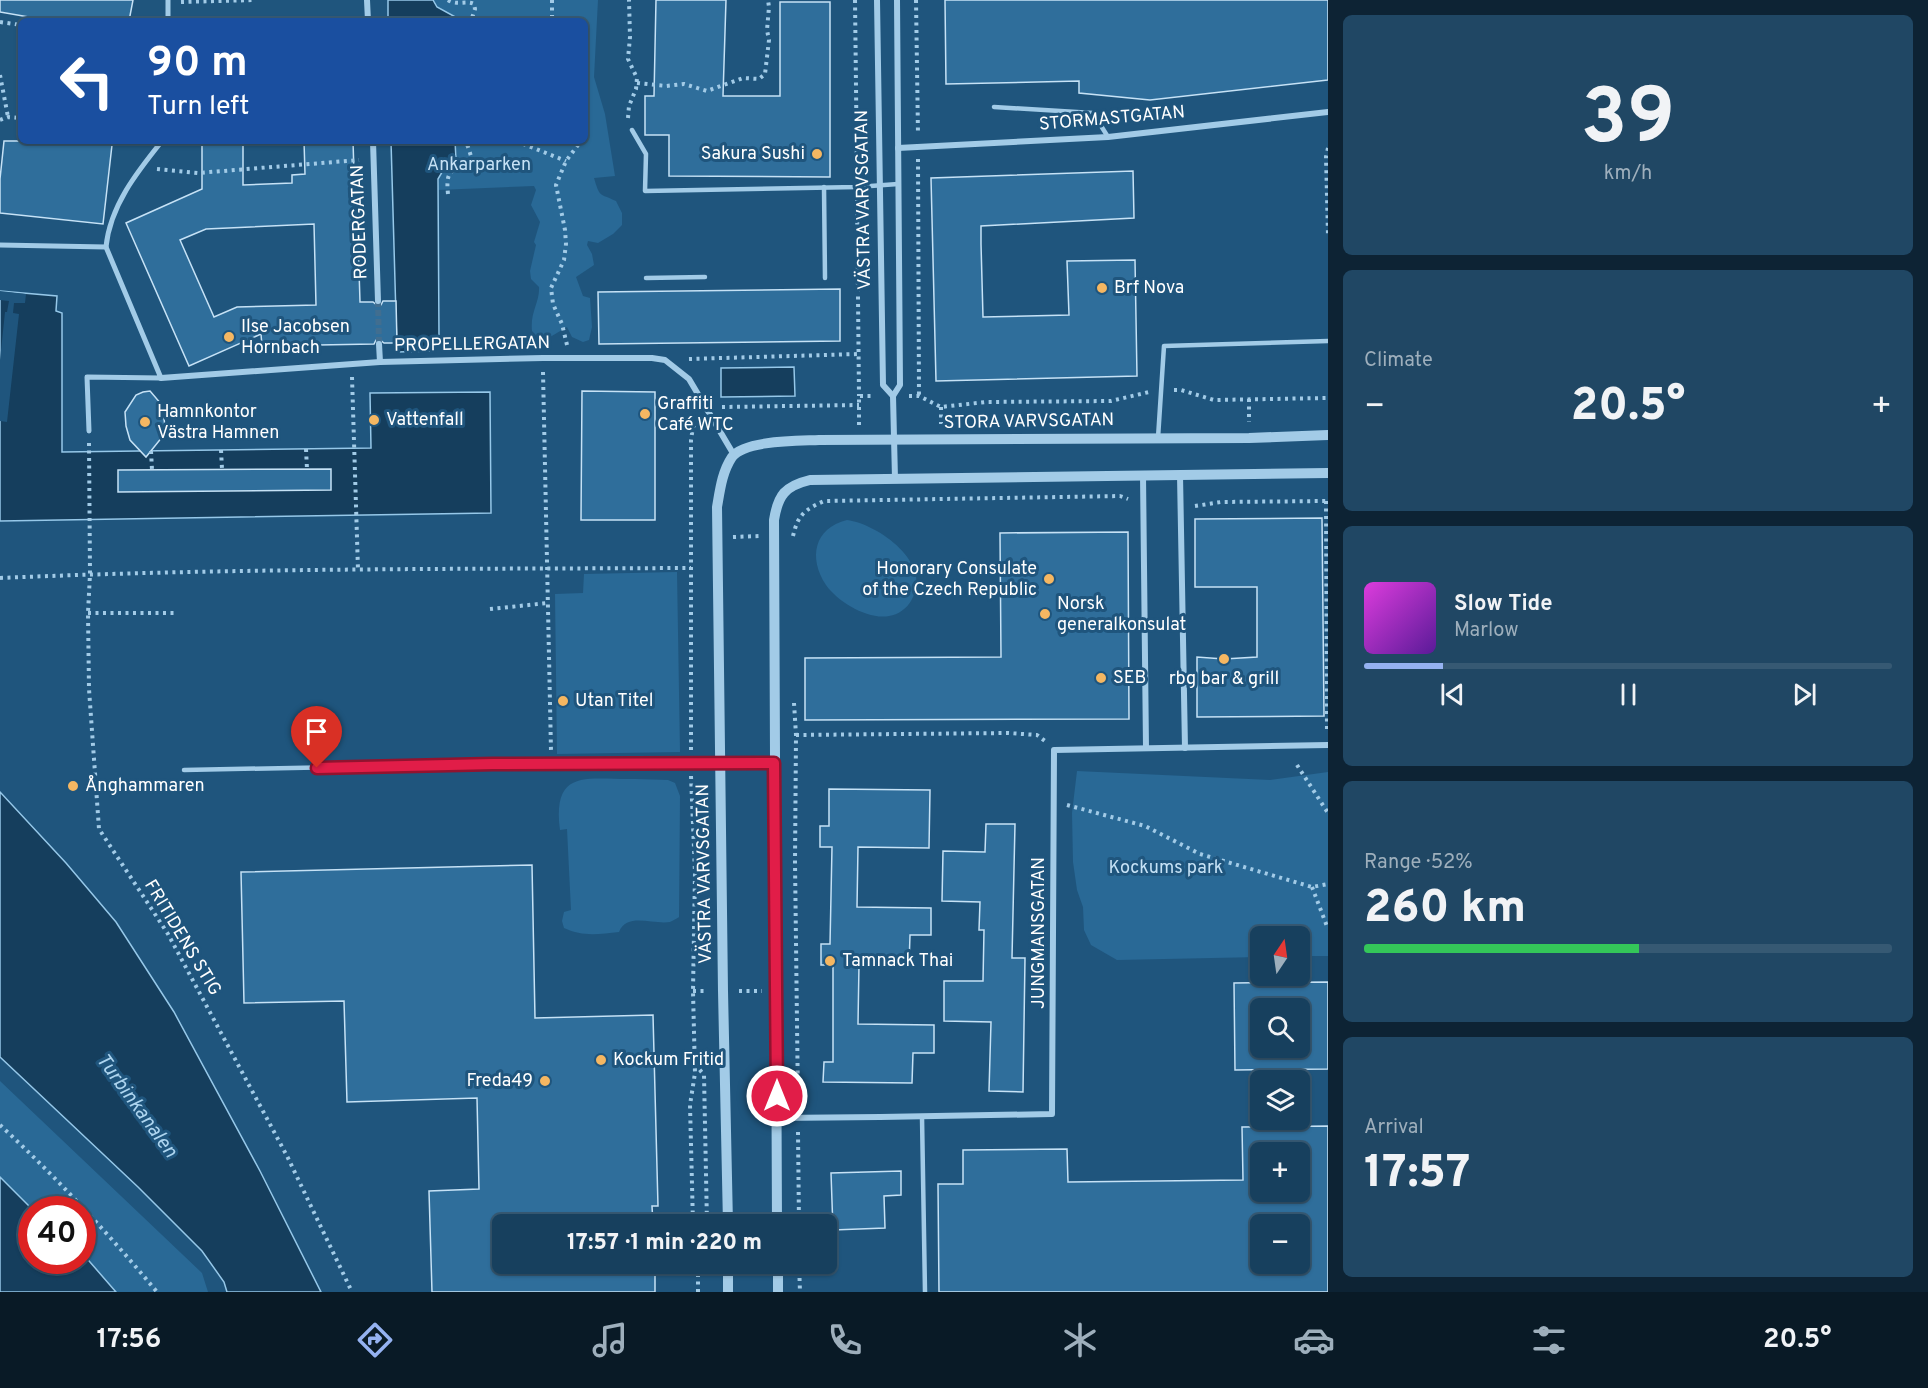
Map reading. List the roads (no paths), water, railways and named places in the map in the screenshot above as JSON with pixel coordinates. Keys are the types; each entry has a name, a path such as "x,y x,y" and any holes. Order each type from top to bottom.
{"street":[{"path":"367,0 368,18"},
{"name":"VÄSTRA VARVSGATAN","path":"878,0 883,385 893,396"},
{"name":"VÄSTRA VARVSGATAN","path":"895,479 893,396 900,385 897,0"},
{"path":"168,1 168,18"},
{"name":"STORMASTGATAN","path":"898,148 1108,137 1328,112"},
{"path":"89,431 87,377 161,378 106,247 108,230 131,180 160,144"},
{"name":"RODERGATAN","path":"373,144 378,302"},
{"path":"0,245 106,247"},
{"path":"379,344 380,363"},
{"name":"PROPELLERGATAN","path":"161,378 352,364 543,358 652,358 665,360 689,379 734,455"},
{"name":"STORA VARVSGATAN","path":"734,455 754,446 774,442 819,440 1249,438 1328,435"},
{"name":"VÄSTRA VARVSGATAN","path":"728,1214 717,507 722,476 734,455"},
{"path":"777,1214 774,536 777,503 785,491 797,483 810,480 1328,473"},
{"path":"1143,475 1146,748 1328,745"},
{"path":"1180,475 1185,748"},
{"name":"JUNGMANSGATAN","path":"777,1118 1052,1114 1054,750 1146,748"},
{"path":"728,1274 729,1292"},
{"path":"778,1274 778,1292"}],"lane":[{"path":"994,107 1093,113 1108,137"},
{"path":"632,130 646,154 645,191 898,184"},
{"path":"824,187 825,278"},
{"path":"646,278 705,277"},
{"path":"1158,438 1164,346 1328,341"},
{"path":"184,770 774,763"},
{"path":"922,1116 925,1292"}],"water":[{"path":"388,0 433,0 437,7 457,18 388,18"},
{"path":"391,144 455,144 456,159 445,167 438,179 439,336 432,351 397,352"},
{"path":"0,291 57,296 56,311 62,313 62,452 371,448 370,393 490,392 491,513 0,521"},
{"path":"794,367 795,396 721,397 721,368"},
{"name":"Turbinkanalen","path":"0,792 66,863 116,922 174,1012 260,1171 321,1292 227,1292 224,1282 202,1251 138,1187 0,1057"},
{"path":"0,1177 19,1196 18,1274 96,1274 96,1269 116,1292 0,1292"}],"tunnel":[{"path":"378,301 379,344"}],"place":[{"name":"Sakura Sushi","path":"817,154"},
{"name":"Brf Nova","path":"1102,288"},
{"name":"Ilse Jacobsen Hornbach","path":"229,337"},
{"name":"Graffiti Café WTC","path":"645,414"},
{"name":"Vattenfall","path":"374,420"},
{"name":"Hamnkontor Västra Hamnen","path":"145,422"},
{"name":"Honorary Consulate of the Czech Republic","path":"1049,579"},
{"name":"Norsk generalkonsulat","path":"1045,614"},
{"name":"rbg bar & grill","path":"1224,659"},
{"name":"SEB","path":"1101,678"},
{"name":"Utan Titel","path":"563,701"},
{"name":"Ånghammaren","path":"73,786"},
{"name":"Tamnack Thai","path":"830,961"},
{"name":"Kockum Fritid","path":"601,1060"},
{"name":"Freda49","path":"545,1081"}],"park label":[{"name":"Ankarparken","path":"479,165"},
{"name":"Kockums park","path":"1166,868"}]}
